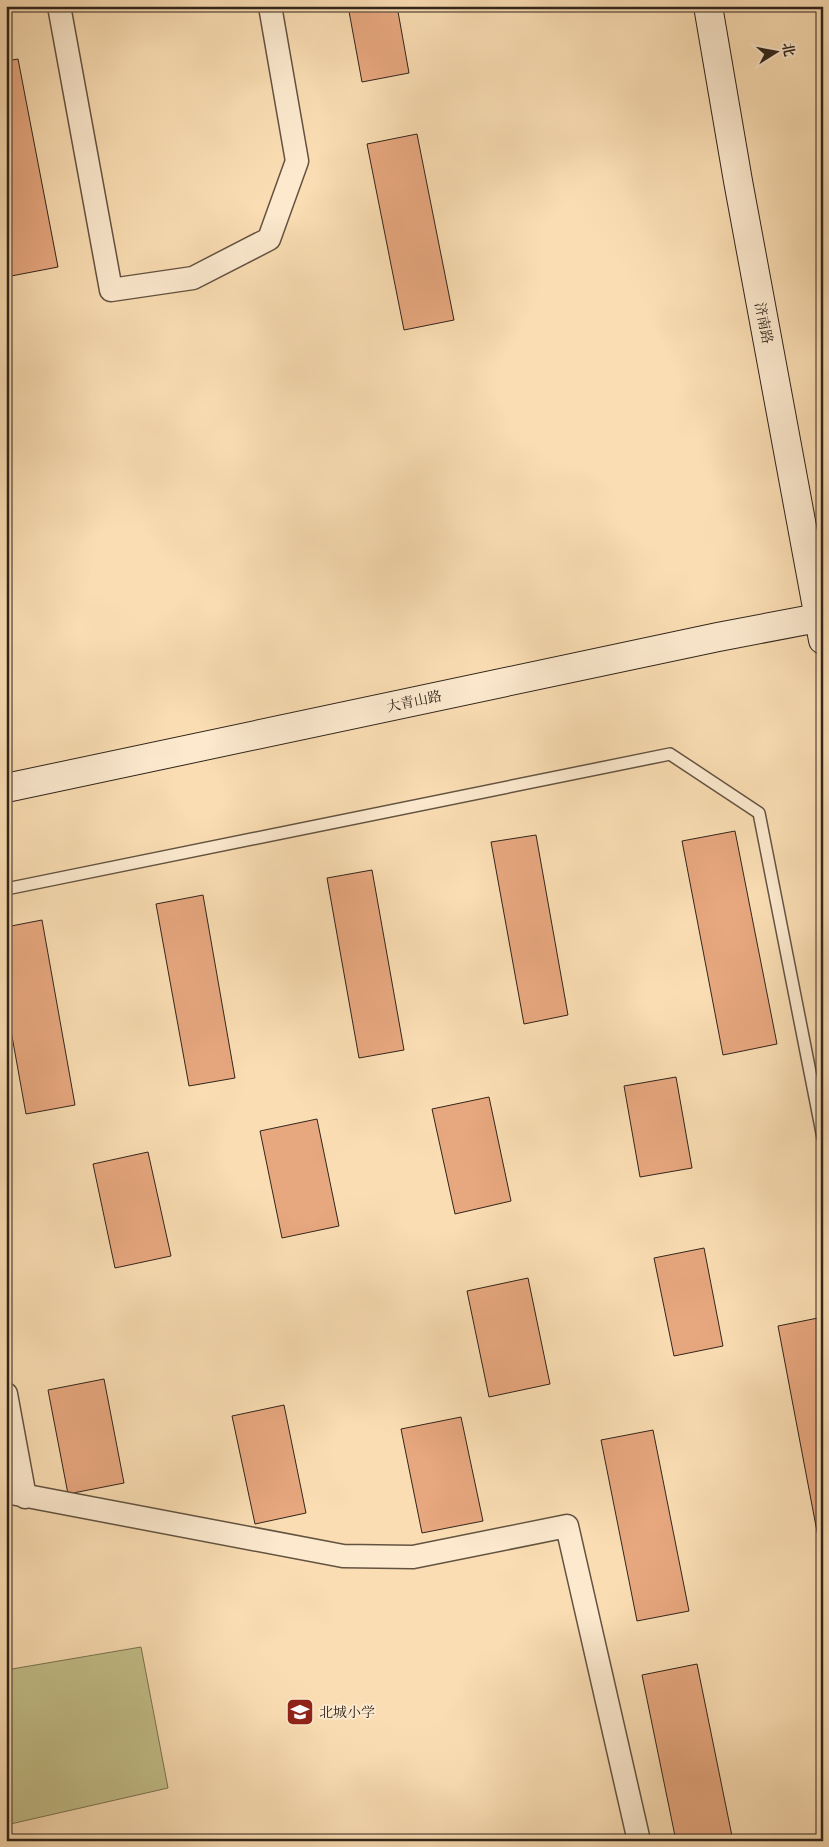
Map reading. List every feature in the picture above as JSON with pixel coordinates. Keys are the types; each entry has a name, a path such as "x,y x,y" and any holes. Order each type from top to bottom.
{"street":[{"path":"59,6 111,290 193,278 269,239 297,162 270,6"},
{"name":"济南路","path":"708,6 738,181 821,625"},
{"name":"大青山路","path":"6,788 709,639 821,625"},
{"path":"6,1394 16,1494 343,1556 412,1557 566,1526 639,1841"}],"lane":[{"path":"6,890 670,754 759,813 823,1138"}],"shaded area":[{"path":"141,1647 168,1788 6,1825 6,1670"}],"building":[{"path":"348,6 397,6 409,73 362,82"},
{"path":"18,59 58,267 6,277 6,61"},
{"path":"417,134 454,320 404,330 367,144"},
{"path":"735,831 777,1044 723,1055 682,841"},
{"path":"536,835 568,1015 524,1024 491,842"},
{"path":"372,870 404,1050 359,1058 327,878"},
{"path":"203,895 235,1078 189,1086 156,904"},
{"path":"42,920 75,1105 26,1114 6,1003 6,927"},
{"path":"676,1077 692,1168 640,1177 624,1086"},
{"path":"489,1097 511,1201 455,1214 432,1109"},
{"path":"317,1119 339,1226 282,1238 260,1131"},
{"path":"148,1152 171,1256 115,1268 93,1164"},
{"path":"704,1248 723,1346 674,1356 654,1258"},
{"path":"528,1278 550,1384 489,1397 467,1291"},
{"path":"823,1317 823,1541 819,1542 778,1326"},
{"path":"104,1379 124,1483 68,1494 48,1390"},
{"path":"284,1405 306,1513 255,1524 232,1416"},
{"path":"461,1417 483,1521 422,1533 401,1429"},
{"path":"653,1430 689,1611 637,1621 601,1440"},
{"path":"697,1664 733,1841 676,1841 642,1675"}],"place":[{"name":"北城小学","path":"300,1712"}]}
